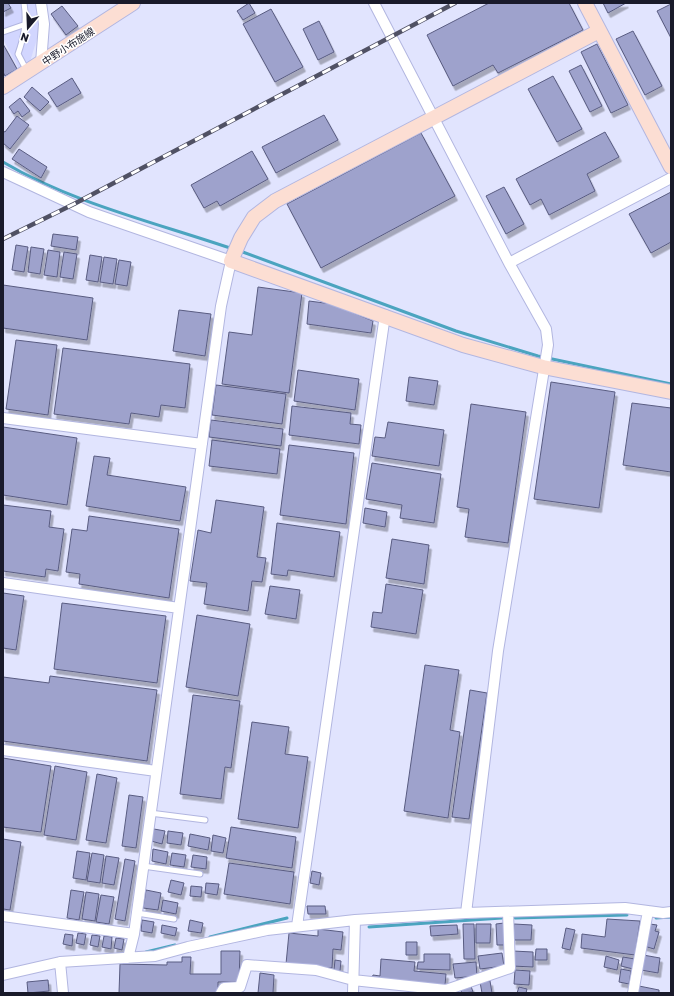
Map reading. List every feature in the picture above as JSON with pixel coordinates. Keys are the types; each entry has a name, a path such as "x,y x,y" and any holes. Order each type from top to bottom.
{"street":[{"path":"41,3 44,24 41,64"},
{"name":"中野小布施線","path":"3,88 133,3"},
{"path":"374,3 509,263 546,329 548,345 498,651 466,913"},
{"path":"585,3 671,167"},
{"path":"128,958 134,934 142,866 221,306 231,261 241,238 254,217 275,201 599,31"},
{"path":"3,172 89,212 231,261 463,345 544,367 671,392"},
{"path":"509,263 671,178"},
{"path":"297,926 385,316"},
{"path":"3,418 202,444"},
{"path":"3,583 179,608"},
{"path":"3,750 156,772"},
{"path":"3,975 60,962 155,956 188,947 297,926 355,920 466,913 625,908 663,913 671,912"},
{"path":"633,993 648,911"},
{"path":"221,993 224,988 240,987 247,965 316,970 353,980 446,990 510,968 508,912"},
{"path":"3,916 134,934"},
{"path":"353,993 355,920"},
{"path":"60,962 63,993"}],"lane":[{"path":"24,3 26,24 18,54 28,72"},
{"path":"3,32 26,24"},
{"path":"150,813 205,820"},
{"path":"142,866 200,874"},
{"path":"136,913 174,919"}],"shaded area":[{"path":"3,3 36,3 40,29 29,65 20,71 3,39"}],"building":[{"path":"3,3 8,3 11,8 3,12"},
{"path":"249,3 255,13 243,20 237,11"},
{"path":"489,3 569,3 583,30 498,73 493,65 453,86 427,35"},
{"path":"603,3 626,3 608,13"},
{"path":"671,4 671,38 657,11"},
{"path":"62,6 78,26 66,35 51,14"},
{"path":"271,9 303,67 275,82 243,24"},
{"path":"319,21 334,52 318,60 303,29"},
{"path":"633,31 662,86 645,95 616,39"},
{"path":"3,44 17,69 5,76 3,72"},
{"path":"597,44 628,105 611,113 581,52"},
{"path":"581,65 602,106 590,112 569,71"},
{"path":"553,76 582,129 557,142 528,89"},
{"path":"72,78 81,93 57,107 48,93"},
{"path":"32,87 49,102 40,111 24,97"},
{"path":"20,98 30,111 22,117 18,111 14,114 9,107"},
{"path":"324,115 338,140 276,173 262,147"},
{"path":"17,116 29,125 10,149 3,143 3,131 5,132"},
{"path":"605,132 619,157 587,174 595,191 549,215 541,199 530,205 516,179"},
{"path":"421,133 455,196 321,268 287,204"},
{"path":"19,149 47,167 41,178 12,159"},
{"path":"252,151 268,179 220,206 217,201 204,208 191,185"},
{"path":"504,187 524,224 506,234 486,196"},
{"path":"671,192 671,242 651,253 629,214"},
{"path":"53,234 78,237 76,250 51,246"},
{"path":"16,245 28,247 24,272 12,270"},
{"path":"31,247 44,249 40,274 28,272"},
{"path":"48,250 60,252 57,277 44,275"},
{"path":"64,252 77,254 73,279 60,277"},
{"path":"90,255 102,257 98,282 86,280"},
{"path":"104,257 117,259 113,284 100,282"},
{"path":"119,260 131,262 127,286 115,284"},
{"path":"3,285 93,298 87,340 3,328"},
{"path":"258,287 302,293 289,393 222,384 229,332 252,335"},
{"path":"309,301 332,304 373,321 371,333 307,324"},
{"path":"179,310 211,314 205,356 173,351"},
{"path":"16,340 57,345 48,415 6,409"},
{"path":"63,348 190,364 185,408 161,405 159,417 131,413 129,424 54,414"},
{"path":"298,370 359,379 355,410 294,401"},
{"path":"409,377 438,381 434,405 406,401"},
{"path":"551,382 615,392 599,508 534,499"},
{"path":"216,385 286,394 282,424 212,415"},
{"path":"632,403 671,408 671,472 623,465"},
{"path":"471,404 526,412 508,543 465,537 469,509 457,507"},
{"path":"292,406 351,413 350,424 361,425 359,444 289,435"},
{"path":"211,420 283,429 281,446 209,437"},
{"path":"388,422 444,430 439,466 372,456 375,437 385,438"},
{"path":"3,427 77,438 67,505 3,495"},
{"path":"212,440 280,449 277,474 209,466"},
{"path":"289,445 354,453 346,524 280,515"},
{"path":"94,456 110,458 107,475 186,487 180,521 86,506"},
{"path":"372,463 441,474 434,523 400,518 402,505 366,499"},
{"path":"216,500 264,507 257,557 266,558 262,582 252,581 248,611 204,604 207,583 190,581 198,530 211,533"},
{"path":"3,505 51,511 49,527 64,529 58,571 46,569 45,577 3,571"},
{"path":"365,508 387,512 385,527 363,523"},
{"path":"89,516 179,529 169,598 79,584 80,574 66,572 72,529 87,531"},
{"path":"277,523 340,532 334,577 288,570 287,576 271,574"},
{"path":"392,539 429,545 424,584 386,578"},
{"path":"386,584 423,590 416,634 371,627 373,612 382,613"},
{"path":"270,586 300,590 296,619 265,614"},
{"path":"3,593 24,596 16,650 3,648"},
{"path":"62,603 166,616 157,683 54,669"},
{"path":"197,615 250,624 238,696 186,687"},
{"path":"425,665 459,670 450,730 460,732 448,818 404,811"},
{"path":"50,676 157,690 147,761 3,741 3,677 49,683"},
{"path":"470,690 487,693 469,819 452,817"},
{"path":"193,695 240,701 231,768 225,767 221,799 180,794"},
{"path":"252,722 289,727 285,754 308,757 298,828 238,819"},
{"path":"3,758 51,766 41,832 3,827"},
{"path":"55,766 87,772 76,840 44,835"},
{"path":"97,774 117,778 106,843 86,840"},
{"path":"129,795 143,797 136,848 122,846"},
{"path":"231,827 296,837 292,868 226,858"},
{"path":"154,829 165,831 162,844 151,841"},
{"path":"168,831 183,833 181,845 167,843"},
{"path":"190,834 210,838 208,850 188,846"},
{"path":"213,835 226,838 223,853 211,851"},
{"path":"3,839 21,842 10,910 3,909"},
{"path":"153,849 168,852 166,864 152,861"},
{"path":"77,851 90,853 86,880 73,878"},
{"path":"92,853 104,855 100,883 87,881"},
{"path":"172,853 186,855 184,867 170,865"},
{"path":"193,855 207,857 206,869 191,867"},
{"path":"106,856 119,858 114,885 102,883"},
{"path":"125,859 135,861 125,921 115,919"},
{"path":"229,863 294,872 290,904 224,894"},
{"path":"312,871 321,873 319,885 310,883"},
{"path":"171,880 184,883 181,895 168,892"},
{"path":"206,883 219,884 217,895 205,893"},
{"path":"191,886 202,887 201,897 190,896"},
{"path":"71,890 84,892 79,920 67,918"},
{"path":"146,890 161,893 158,910 143,908"},
{"path":"86,892 99,894 95,921 82,919"},
{"path":"101,895 114,897 109,924 96,922"},
{"path":"163,900 178,903 176,914 161,911"},
{"path":"307,906 325,906 326,914 308,914"},
{"path":"607,919 640,921 635,955 581,948 582,934 605,937"},
{"path":"142,920 154,922 152,933 141,931"},
{"path":"190,920 203,923 201,933 188,931"},
{"path":"504,923 505,945 497,945 496,924"},
{"path":"463,924 474,924 475,959 464,959"},
{"path":"476,924 491,924 490,943 476,943"},
{"path":"514,924 532,925 531,940 513,940"},
{"path":"650,924 657,925 655,931 659,932 654,949 644,946"},
{"path":"162,925 177,928 175,936 161,933"},
{"path":"457,925 458,934 431,936 430,926"},
{"path":"566,928 575,930 570,950 562,948"},
{"path":"318,929 343,932 341,950 333,949 332,968 286,964 289,933 318,936"},
{"path":"78,933 86,934 84,945 76,943"},
{"path":"65,934 73,935 72,946 63,944"},
{"path":"92,935 100,936 98,947 90,945"},
{"path":"104,936 112,937 111,949 102,947"},
{"path":"116,938 124,939 122,950 114,948"},
{"path":"406,942 417,942 417,955 406,955"},
{"path":"536,949 547,949 547,960 535,960"},
{"path":"221,951 240,951 239,982 218,982 218,993 119,993 120,964 167,965 167,962 182,962 182,957 191,957 190,974 221,974"},
{"path":"513,951 533,952 533,967 512,966"},
{"path":"502,953 504,966 480,969 478,956"},
{"path":"424,954 450,954 450,970 417,969 418,962 424,962"},
{"path":"643,955 660,958 658,973 641,970"},
{"path":"606,956 619,960 617,970 604,967"},
{"path":"623,957 635,959 633,969 621,966"},
{"path":"381,959 415,962 414,971 446,974 445,985 372,978 373,975 380,976"},
{"path":"335,960 341,961 340,971 334,970"},
{"path":"476,962 477,976 455,978 453,964"},
{"path":"621,969 631,971 629,984 619,982"},
{"path":"515,970 530,971 529,985 514,984"},
{"path":"260,973 274,975 273,993 258,993"},
{"path":"48,980 49,991 28,993 27,982"},
{"path":"490,981 492,993 482,993 480,982"},
{"path":"471,986 473,992 462,993 460,989"},
{"path":"639,986 659,990 659,993 638,993"},
{"path":"519,987 527,989 526,993 517,993"}],"waterway":[{"path":"3,162 57,189 86,201 233,249"},
{"path":"240,251 456,331 538,356 671,384"},
{"path":"515,918 627,915"},
{"path":"656,918 671,917"},
{"path":"210,937 287,918"},
{"path":"369,927 502,918"},
{"path":"146,952 175,945"}],"railway":[{"path":"3,239 74,204 455,3"}]}
